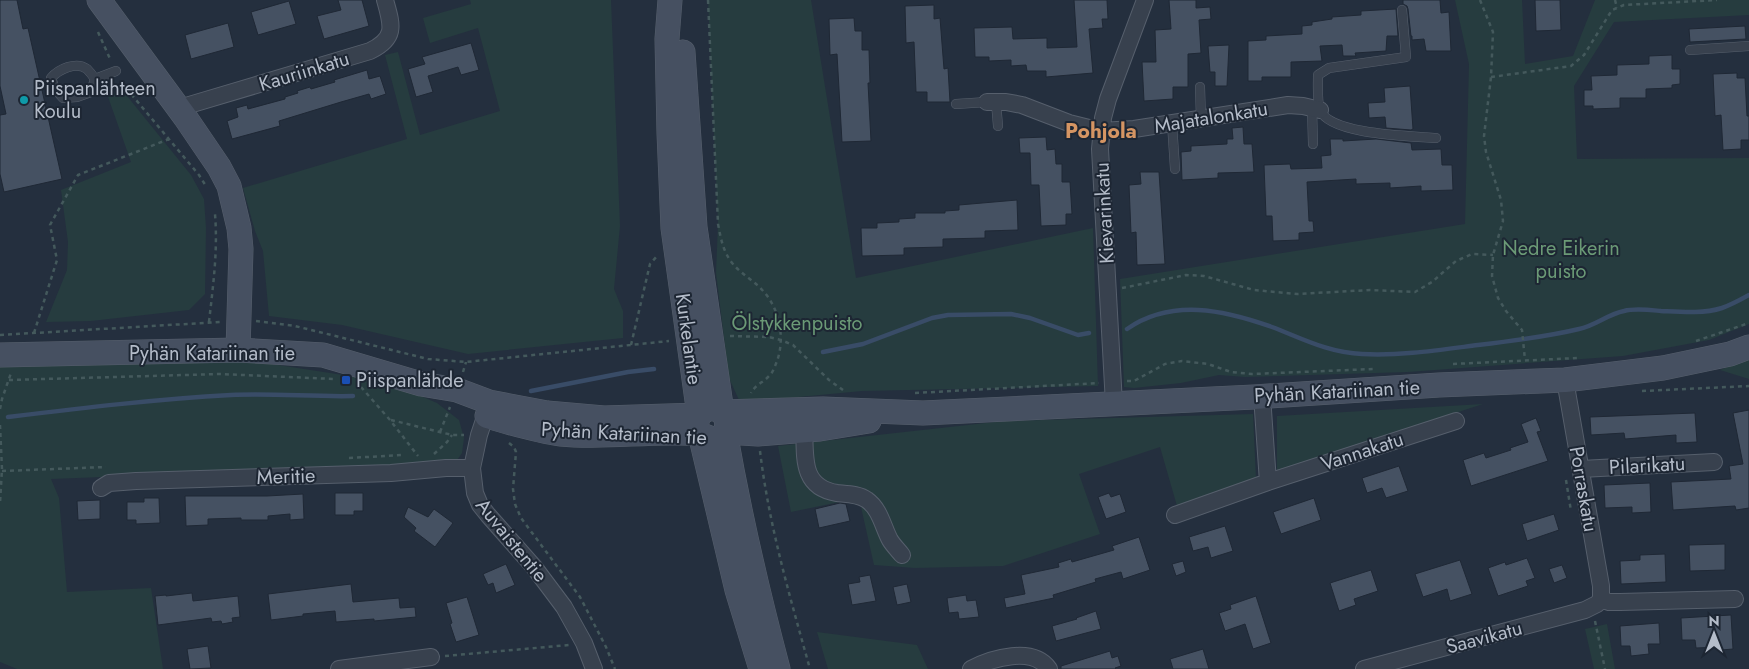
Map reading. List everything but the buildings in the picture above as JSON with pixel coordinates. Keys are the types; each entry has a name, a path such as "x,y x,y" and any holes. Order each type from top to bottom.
{"street":[{"path":"99,0 179,108 219,167 229,186 235,206 242,249 238,350"},
{"name":"Kauriinkatu","path":"179,108 370,51 381,46 389,36 390,24 385,0"},
{"name":"Kurkelantie","path":"670,0 667,38 673,228 711,423 737,590 761,669"},
{"name":"Kurkelantie","path":"680,0 687,131 711,423 735,492 778,669"},
{"name":"Kievarinkatu","path":"1113,393 1101,131 1108,100 1145,0"},
{"name":"Majatalonkatu","path":"991,102 1022,105 1069,123 1101,131 1134,129 1288,105 1316,109"},
{"name":"Pyhän Katariinan tie","path":"0,355 238,350 322,355 421,384 451,404 484,418 533,411 576,417 711,423 757,423 923,413 1113,393 1262,396 1565,380 1663,368 1730,354 1749,346"},
{"name":"Porraskatu","path":"1565,380 1601,586 1596,603"},
{"path":"1262,396 1268,482"},
{"name":"Auvaistentie","path":"484,418 472,468 475,493 480,504 551,589 575,625 594,669"},
{"path":"804,420 806,465 815,485 823,490 861,496 869,501 882,520 889,539 902,555"},
{"name":"Vannakatu","path":"1175,515 1456,420"},
{"name":"Pilarikatu","path":"1580,469 1714,462"},
{"name":"Meritie","path":"101,488 114,482 391,473 427,466 472,468"},
{"path":"1596,603 1735,599"},
{"name":"Saavikatu","path":"1364,669 1585,610 1596,603"},
{"path":"971,669 992,661 1024,656 1041,661 1049,669"},
{"path":"339,669 431,657"}],"lane":[{"path":"1313,144 1318,75 1329,68 1406,57 1402,10"},
{"path":"1690,50 1749,46"},
{"path":"77,66 87,69 95,79 91,92 77,97 63,98 55,89 51,78 58,70 77,66"},
{"path":"95,79 116,71"},
{"path":"1200,87 1201,119"},
{"path":"956,104 991,102 998,126"},
{"path":"1316,109 1328,120 1341,126 1384,135 1436,138"},
{"path":"1172,123 1175,169"}],"path":[{"path":"708,0 718,224 722,245 733,264 744,276 764,291 772,303 780,322 780,351 771,374 753,388 749,397 757,423 764,487 771,522 810,669"},
{"path":"1480,0 1493,32 1491,77 1484,136 1486,152 1501,200 1502,222 1493,255 1492,276 1498,298 1522,330 1525,360"},
{"path":"1614,0 1616,8"},
{"path":"1491,77 1571,66 1584,55 1612,10 1624,5 1717,0"},
{"path":"95,26 121,82 199,175 210,193"},
{"path":"34,333 57,260 50,225 78,175 169,139"},
{"path":"209,322 216,264 217,234 215,212"},
{"path":"631,345 650,264 662,252"},
{"path":"1109,291 1186,275 1204,276 1254,290 1297,294 1370,290 1415,292 1432,282 1456,261 1472,254 1493,255"},
{"path":"1695,341 1749,323"},
{"path":"730,336 756,336 781,340 793,345 830,380 850,393"},
{"path":"1449,364 1586,358"},
{"path":"908,393 1113,393 1165,364 1182,361 1208,364 1231,372 1252,374 1382,369"},
{"path":"9,380 220,374 339,379"},
{"path":"357,384 367,393 427,466 452,435 484,418"},
{"path":"390,420 452,435"},
{"path":"0,425 2,469 0,503"},
{"path":"506,442 514,447 516,452 513,489 515,504 521,518 580,597 615,669"},
{"path":"1596,603 1605,669"},
{"path":"431,657 584,643"}],"green space":[{"path":"470,0 611,0 620,226 614,289 623,311 623,338 468,354 342,325 269,316 263,251 255,231 243,188 407,139 385,55 398,52 420,135 500,111 478,28 430,43 423,18 471,4"},
{"name":"Ölstykkenpuisto","path":"708,0 811,0 856,278 1093,228 1098,386 862,391 757,401 739,400 729,378 716,273 718,224"},
{"name":"Nedre Eikerin puisto","path":"1455,0 1522,0 1525,64 1573,56 1595,0 1749,0 1749,15 1614,22 1574,86 1577,159 1749,158 1749,324 1709,340 1623,356 1408,372 1245,377 1219,375 1181,383 1134,388 1124,387 1120,279 1465,224 1469,64"},
{"path":"123,91 191,175 204,199 206,228 205,294 189,310 91,321 46,322 67,270 68,242 61,190 131,162 107,94"},
{"path":"1749,358 1749,379 1720,370"},
{"path":"218,361 265,363 369,379 400,387 437,403 459,420 464,438 462,453 455,463 51,479 59,498 67,592 151,588 163,669 17,669 0,662 0,366"},
{"path":"1483,404 1277,471 1277,416"},
{"path":"1253,414 1256,479 1177,506 1160,447 1079,474 1100,534 1003,566 915,568 874,565 859,498 791,512 778,446 1004,421"},
{"path":"1607,624 1615,669 1594,669 1585,629"},
{"path":"817,632 917,645 928,669 828,669"}],"waterway":[{"path":"1127,329 1144,319 1162,313 1198,310 1217,312 1254,321 1338,351 1362,354 1391,354 1434,351 1554,334 1585,327 1628,310 1684,312 1715,310 1749,295"},
{"path":"823,352 863,344 932,318 948,315 1011,314 1030,318 1078,335 1089,333"},
{"path":"531,391 628,372 654,369"},
{"path":"8,417 147,401 231,395 353,396"}],"place":[{"name":"Piispanlähteen Koulu","path":"24,100"},
{"name":"Piispanlähde","path":"346,380"}],"district":[{"name":"Pohjola","path":"1101,131"}]}
